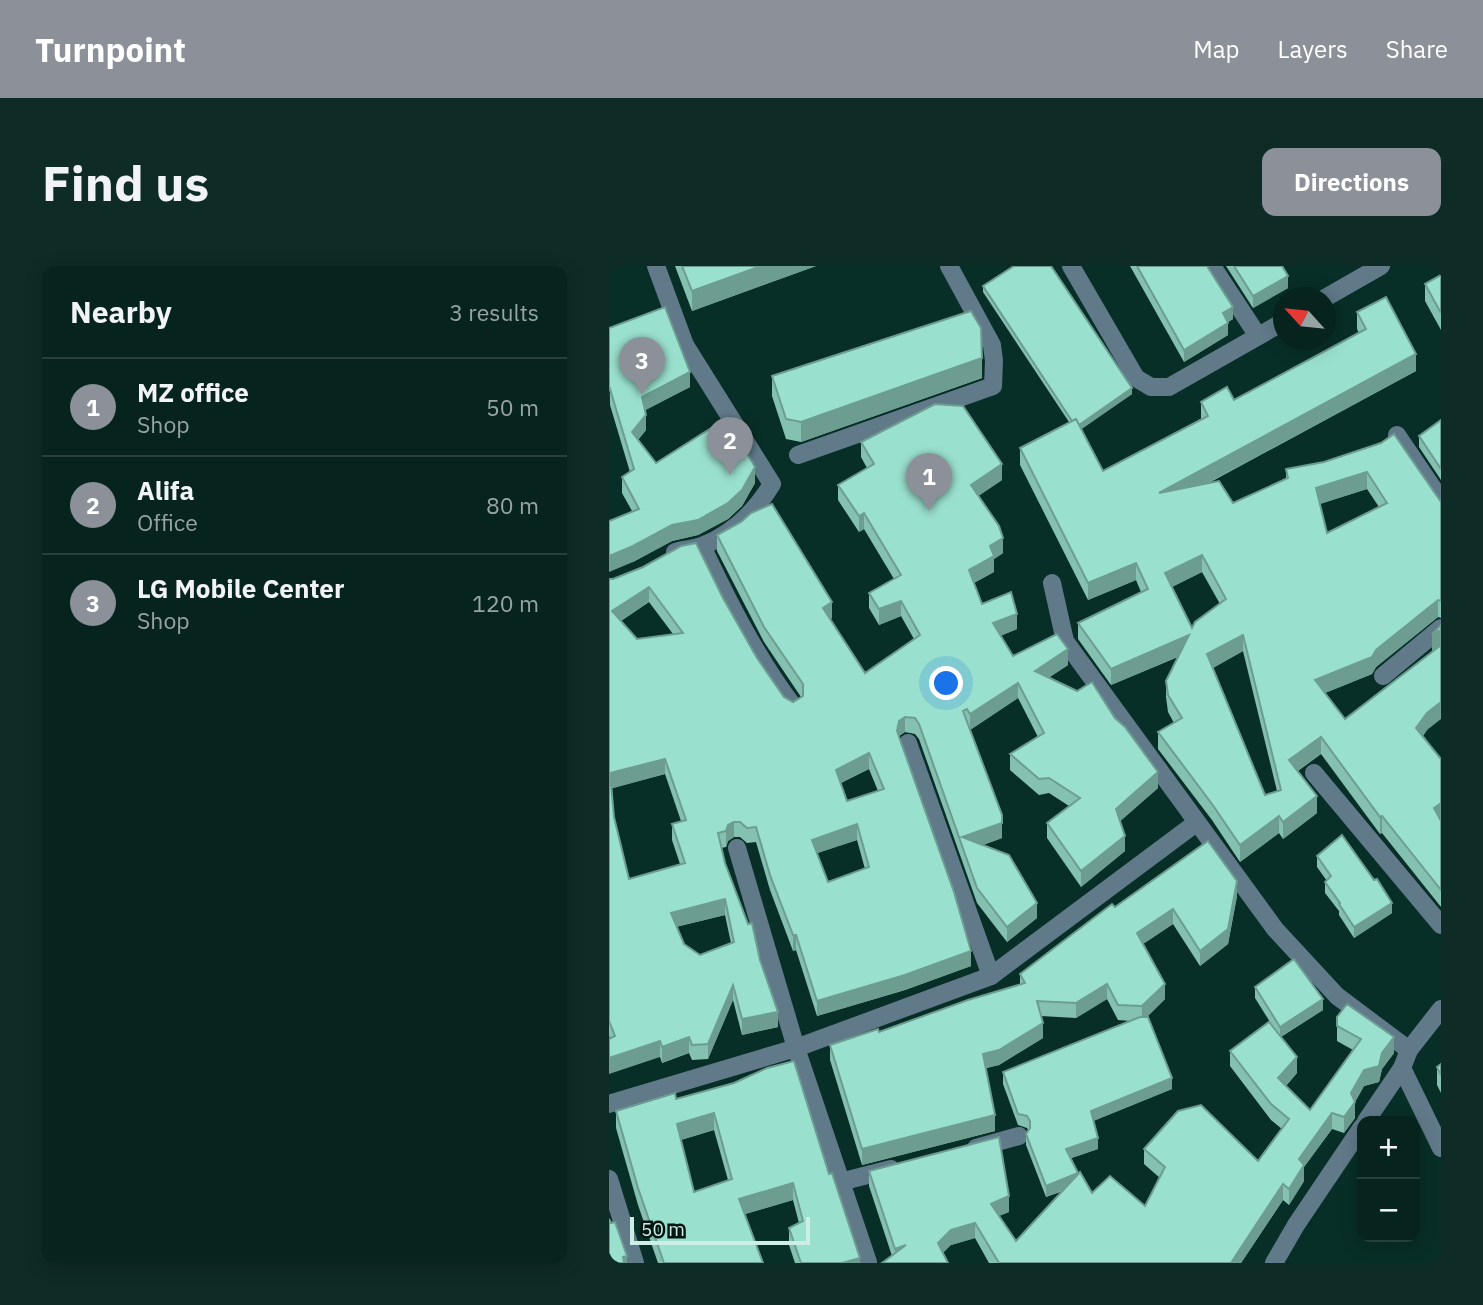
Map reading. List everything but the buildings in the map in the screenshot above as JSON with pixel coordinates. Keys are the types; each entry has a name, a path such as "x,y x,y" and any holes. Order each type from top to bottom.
{"street":[{"path":"656,266 685,345 772,484 761,503 735,528 702,546 677,551 657,561"},
{"path":"798,455 993,386 992,345 949,266"},
{"path":"1071,266 1136,378 1150,387 1169,387 1273,328"},
{"path":"1212,266 1258,336"},
{"path":"1336,292 1381,266"},
{"path":"1397,435 1441,500"},
{"path":"702,546 737,621 765,668 793,706"},
{"path":"1052,583 1065,641 1275,929 1337,996 1409,1050"},
{"path":"1384,676 1441,628"},
{"path":"908,743 991,976"},
{"path":"1314,773 1441,925"},
{"path":"609,1104 796,1048 991,976 1196,823"},
{"path":"737,848 796,1048 868,1262"},
{"path":"1369,1116 1402,1068 1409,1050 1441,1009"},
{"path":"1402,1068 1441,1148"},
{"path":"1274,1263 1296,1225 1357,1134"},
{"path":"955,1153 1019,1136"},
{"path":"840,1182 904,1166"},
{"path":"609,1179 635,1263"}],"place":[{"name":"LG Mobile Center","path":"642,395"},
{"name":"Alifa","path":"730,475"},
{"name":"MZ office","path":"929,511"}]}
